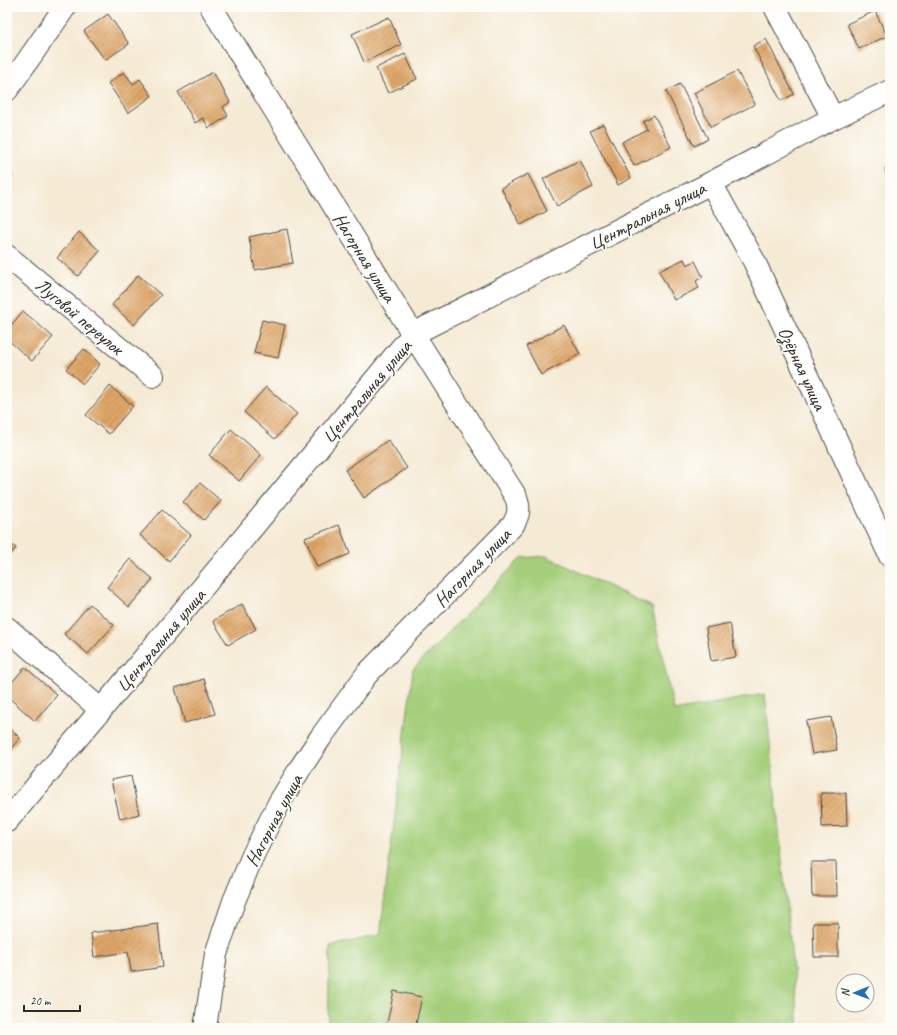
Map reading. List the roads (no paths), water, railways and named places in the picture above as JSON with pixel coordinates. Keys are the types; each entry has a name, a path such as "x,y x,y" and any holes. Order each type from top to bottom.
{"street":[{"path":"7,90 65,7"},
{"name":"Нагорная улица","path":"205,1028 216,954 234,901 253,856 279,803 293,779 321,737 367,674 513,525 518,516 519,507 516,497 413,334 211,7"},
{"path":"775,7 834,118"},
{"name":"Центральная улица","path":"7,821 413,334 711,183 834,118 890,91"},
{"name":"Озёрная улица","path":"711,183 754,261 890,556"},
{"name":"Луговой переулок","path":"7,256 153,376"},
{"path":"7,628 101,710"}]}
